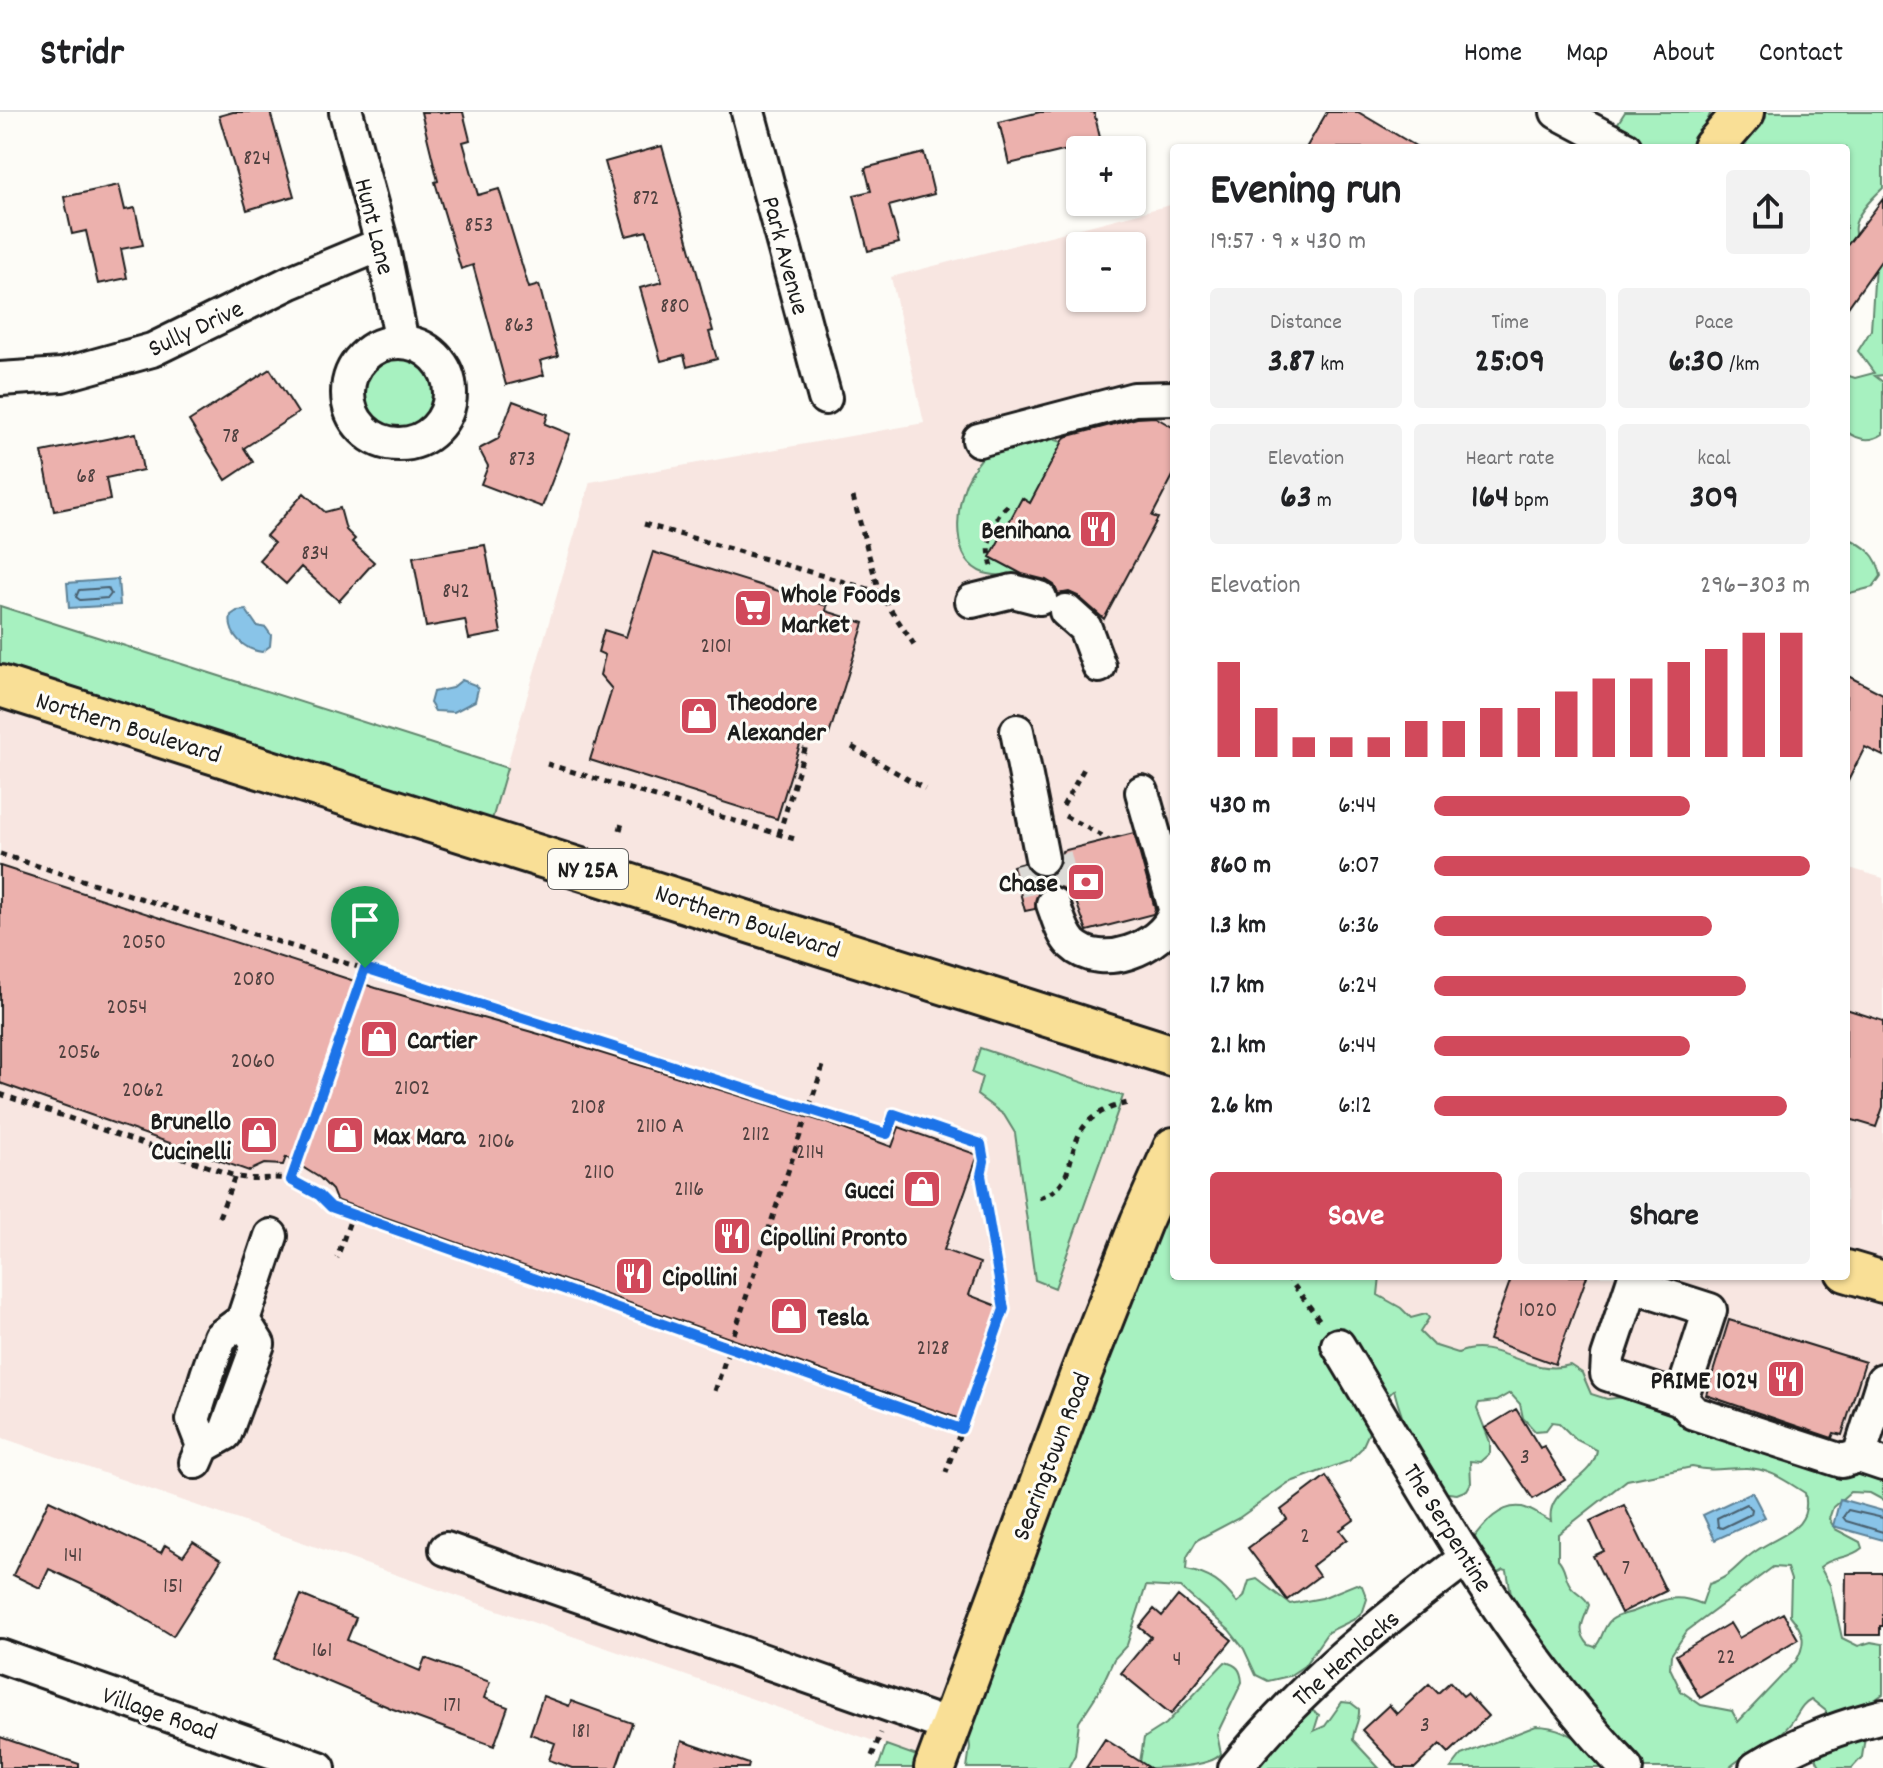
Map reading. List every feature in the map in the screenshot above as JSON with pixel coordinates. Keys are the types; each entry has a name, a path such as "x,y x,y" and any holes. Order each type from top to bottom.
{"main road":[{"path":"1701,144 1715,112"},
{"path":"1716,144 1744,112"},
{"name":"Northern Boulevard","path":"0,686 1170,1055"},
{"name":"Searingtown Road","path":"935,1768 1081,1374 1170,1157"},
{"path":"1850,1272 1883,1282"}],"street":[{"name":"Hunt Lane","path":"346,112 382,244 402,342"},
{"name":"Park Avenue","path":"749,112 825,398"},
{"path":"1557,112 1617,144"},
{"name":"Sully Drive","path":"0,379 62,375 152,350 291,282 382,244"},
{"path":"0,349 0,379"},
{"path":"979,440 1134,399 1170,398"},
{"path":"972,601 1005,592 1025,591 1053,604 1085,628 1099,666"},
{"path":"1017,731 1043,858"},
{"path":"1142,792 1170,891"},
{"path":"1102,957 1054,904 1063,931 1072,944 1102,957 1127,951 1159,937 1170,925"},
{"path":"200,1454 193,1420 207,1375 220,1337 243,1320 271,1236"},
{"path":"1681,1399 1710,1310 1634,1280 1608,1357 1607,1374 1681,1399 1694,1413 1842,1461 1871,1460 1883,1380"},
{"name":"The Serpentine","path":"1338,1345 1466,1558 1566,1700 1626,1768"},
{"path":"446,1549 949,1726"},
{"name":"The Hemlocks","path":"1235,1768 1286,1708 1368,1633 1466,1558"},
{"name":"Village Road","path":"0,1656 319,1768"},
{"path":"1756,1768 1801,1743 1842,1726 1883,1716"}],"path":[{"path":"853,497 879,592 917,649"},
{"path":"1005,592 991,565 989,541 995,520 1011,503"},
{"path":"644,524 879,592"},
{"path":"779,834 808,739"},
{"path":"852,747 925,789"},
{"path":"547,764 631,793 798,840"},
{"path":"1086,765 1063,805 1065,816 1108,839"},
{"path":"0,854 887,1134 894,1114 981,1144 984,1161 981,1175 1004,1309 946,1472"},
{"path":"291,1180 380,925"},
{"path":"715,1391 823,1066"},
{"path":"0,1094 249,1181 268,1178 291,1180 319,1195 331,1207 352,1215 961,1429"},
{"path":"1039,1198 1053,1191 1064,1179 1075,1141 1084,1123 1100,1113 1128,1103"},
{"path":"219,1217 235,1176"},
{"path":"337,1258 352,1215"},
{"path":"1290,1280 1338,1345"}],"shaded area":[{"path":"1170,205 1170,1158 937,1763 0,1437 0,685 486,837 590,482 924,423 891,277 1127,216 1146,216 1146,211"},
{"path":"1850,868 1883,878 1883,1484 1352,1321 1370,1280 1850,1280"}],"green space":[{"path":"1625,112 1711,112 1698,144 1605,144"},
{"path":"1750,112 1883,112 1883,188 1864,208 1855,226 1855,235 1860,244 1883,262 1883,375 1875,376 1883,382 1883,434 1878,437 1864,439 1850,434 1850,376 1874,373 1858,351 1871,330 1875,266 1850,257 1850,144 1722,144"},
{"path":"399,342 419,346 435,357 446,373 450,393 446,413 435,429 419,440 399,444 379,440 363,429 352,413 348,393 352,373 363,357 379,346"},
{"path":"1044,436 1062,442 1060,519 1022,499 991,557 1028,577 984,573 965,558 958,534 966,483 991,447"},
{"path":"1850,539 1869,552 1877,562 1881,576 1873,587 1850,593"},
{"path":"0,606 507,768 487,837 0,685"},
{"path":"980,1048 1123,1096 1055,1288 1035,1280 1015,1133 1004,1115 977,1095 982,1077 972,1073"},
{"path":"1170,1159 1170,1280 1380,1280 1378,1295 1401,1308 1411,1318 1426,1314 1429,1318 1420,1332 1433,1345 1458,1353 1472,1349 1486,1350 1540,1366 1555,1368 1570,1365 1582,1373 1591,1394 1607,1399 1625,1397 1864,1471 1883,1483 1883,1500 1870,1493 1850,1492 1833,1507 1829,1519 1835,1529 1860,1542 1862,1548 1820,1567 1830,1585 1842,1638 1858,1646 1871,1642 1883,1644 1883,1694 1870,1703 1862,1757 1852,1768 1822,1768 1816,1748 1826,1711 1811,1699 1785,1730 1729,1768 1451,1768 1461,1755 1536,1726 1566,1733 1592,1750 1584,1732 1587,1695 1561,1672 1513,1605 1507,1571 1489,1578 1458,1558 1493,1516 1511,1507 1529,1509 1551,1521 1555,1500 1588,1469 1597,1450 1575,1439 1559,1423 1552,1422 1546,1430 1535,1431 1523,1418 1520,1404 1510,1393 1496,1401 1479,1403 1477,1409 1490,1442 1490,1453 1480,1462 1470,1461 1471,1483 1467,1490 1457,1494 1439,1492 1413,1442 1394,1390 1383,1401 1362,1448 1349,1461 1288,1483 1239,1518 1197,1540 1187,1557 1186,1570 1215,1581 1237,1603 1244,1597 1249,1581 1257,1579 1290,1604 1322,1598 1356,1584 1362,1586 1367,1599 1363,1611 1355,1619 1328,1632 1304,1666 1289,1676 1268,1681 1256,1675 1244,1649 1229,1630 1181,1588 1146,1586 1127,1645 1114,1659 1099,1691 1079,1722 1075,1755 1068,1768 967,1768 970,1747 967,1723","holes":["1692,1467 1713,1470 1752,1468 1768,1472 1805,1493 1804,1516 1792,1530 1709,1584 1702,1604 1692,1600 1667,1599 1613,1618 1595,1647 1589,1645 1582,1635 1589,1605 1570,1585 1558,1559 1558,1534 1627,1480","1773,1567 1787,1568 1791,1580 1790,1615 1801,1632 1803,1643 1796,1661 1738,1722 1732,1711 1701,1705 1681,1691 1670,1668 1671,1655 1687,1631"]},
{"path":"1225,1662 1238,1668 1242,1682 1217,1734 1221,1754 1196,1765 1139,1768 1144,1738 1166,1724"},
{"path":"1342,1702 1351,1703 1359,1709 1353,1740 1379,1768 1226,1768 1239,1740 1248,1732 1271,1722 1313,1711 1319,1715 1314,1731 1325,1726"},
{"path":"886,1745 934,1762 932,1768 878,1768"}],"water":[{"path":"118,579 120,605 69,608 67,583"},
{"path":"246,610 257,626 266,628 271,635 270,646 262,652 243,644 234,635 231,615"},
{"path":"462,680 478,689 475,701 454,712 435,711 430,703 433,692 452,688"},
{"path":"1752,1492 1765,1517 1715,1540 1703,1515"},
{"path":"1840,1499 1883,1511 1883,1540 1833,1526"}],"building":[{"path":"233,112 270,112 294,196 247,210 219,116"},
{"path":"421,112 463,112 470,140 463,142 478,195 499,189 529,288 539,285 558,356 540,361 544,375 506,385 473,265 461,269 435,182 438,181"},
{"path":"1040,112 1094,112 1100,136 1066,136 1066,150 1009,164 999,122"},
{"path":"1327,112 1358,112 1412,144 1308,144"},
{"path":"662,146 713,331 709,332 717,359 687,367 684,355 661,361 640,288 662,282 647,231 626,236 605,162"},
{"path":"924,153 934,194 889,206 899,243 868,251 854,195 871,191 865,168"},
{"path":"119,185 125,210 135,208 143,245 121,249 127,278 98,284 86,231 72,234 64,197"},
{"path":"1883,199 1883,258 1850,304 1850,242"},
{"path":"270,369 298,413 244,448 253,462 226,480 189,421"},
{"path":"513,401 548,414 545,424 570,434 542,507 481,484 488,466 479,449 498,439"},
{"path":"1155,417 1170,426 1170,482 1152,516 1158,518 1104,619 1078,596 1069,592 1058,594 1054,585 1046,580 1022,574 990,557 1022,498 1030,503 1065,437 1137,418"},
{"path":"136,433 143,470 106,478 110,500 54,511 42,452"},
{"path":"304,493 325,512 340,508 346,530 355,539 352,542 374,562 339,601 301,567 286,584 259,560 274,543 266,536"},
{"path":"485,545 501,633 469,639 465,620 426,627 413,557"},
{"path":"653,552 827,606 826,611 864,623 829,735 816,731 813,741 802,738 777,819 590,760 612,689 600,675 605,655 598,652 604,630 626,637"},
{"path":"1850,677 1883,694 1883,756 1865,747 1850,777"},
{"name":"Chase","path":"1134,833 1155,909 1153,914 1087,931 1075,899 1056,885 1039,891 1035,909 1025,911 1013,866 1024,863 1035,876 1046,876 1060,865 1062,851"},
{"path":"0,866 376,988 539,1034 824,1122 892,1147 899,1127 978,1155 944,1250 980,1263 969,1295 1000,1307 960,1419 336,1200 332,1190 320,1178 286,1157 283,1165 264,1164 249,1171 0,1083"},
{"path":"1850,1010 1883,1021 1883,1107 1876,1127 1850,1119"},
{"path":"1511,1280 1586,1280 1555,1364 1489,1340"},
{"name":"PRIME 1024","path":"1729,1320 1865,1362 1842,1435 1834,1433 1832,1438 1706,1395"},
{"path":"1516,1409 1565,1480 1533,1499 1485,1428"},
{"path":"1326,1476 1354,1520 1340,1530 1347,1539 1312,1566 1319,1576 1287,1600 1248,1548 1287,1519 1281,1510"},
{"path":"49,1500 161,1553 165,1545 183,1556 193,1542 221,1560 173,1636 109,1597 49,1569 40,1588 13,1575"},
{"path":"1624,1505 1666,1591 1621,1613 1593,1556 1604,1551 1590,1521"},
{"path":"1846,1573 1883,1573 1883,1626 1880,1626 1880,1635 1845,1635"},
{"path":"301,1595 356,1618 347,1640 420,1671 425,1658 490,1682 484,1698 508,1707 494,1746 393,1709 274,1659"},
{"path":"1178,1596 1232,1640 1171,1714 1121,1673 1151,1637 1139,1627 1154,1609 1162,1616"},
{"path":"1783,1613 1798,1639 1700,1698 1676,1655 1730,1623 1739,1638"},
{"path":"1450,1682 1463,1696 1467,1693 1488,1716 1449,1753 1440,1744 1415,1768 1398,1768 1362,1730 1389,1705 1397,1714 1429,1684 1438,1693"},
{"path":"543,1696 569,1706 571,1701 632,1723 616,1768 572,1768 549,1760 555,1743 530,1734"},
{"path":"0,1737 79,1764 79,1768 0,1768"},
{"path":"1105,1739 1150,1768 1086,1768"},
{"path":"682,1741 749,1764 748,1768 673,1768"}],"tunnel":[{"path":"1055,855 1066,901"},
{"path":"1030,862 1042,907"}],"place":[{"name":"Benihana","path":"1098,529"},
{"name":"Whole Foods Market","path":"753,608"},
{"name":"Theodore Alexander","path":"699,716"},
{"name":"Chase","path":"1086,882"},
{"name":"Cartier","path":"379,1039"},
{"name":"Brunello Cucinelli","path":"259,1135"},
{"name":"Max Mara","path":"345,1135"},
{"name":"Gucci","path":"922,1189"},
{"name":"Cipollini Pronto","path":"732,1236"},
{"name":"Cipollini","path":"634,1276"},
{"name":"Tesla","path":"789,1316"},
{"name":"PRIME 1024","path":"1786,1379"}],"route":[{"path":"365,968 887,1134 894,1114 981,1144 984,1161 981,1175 1004,1309 961,1429 331,1207 319,1195 291,1180 365,968"}]}
